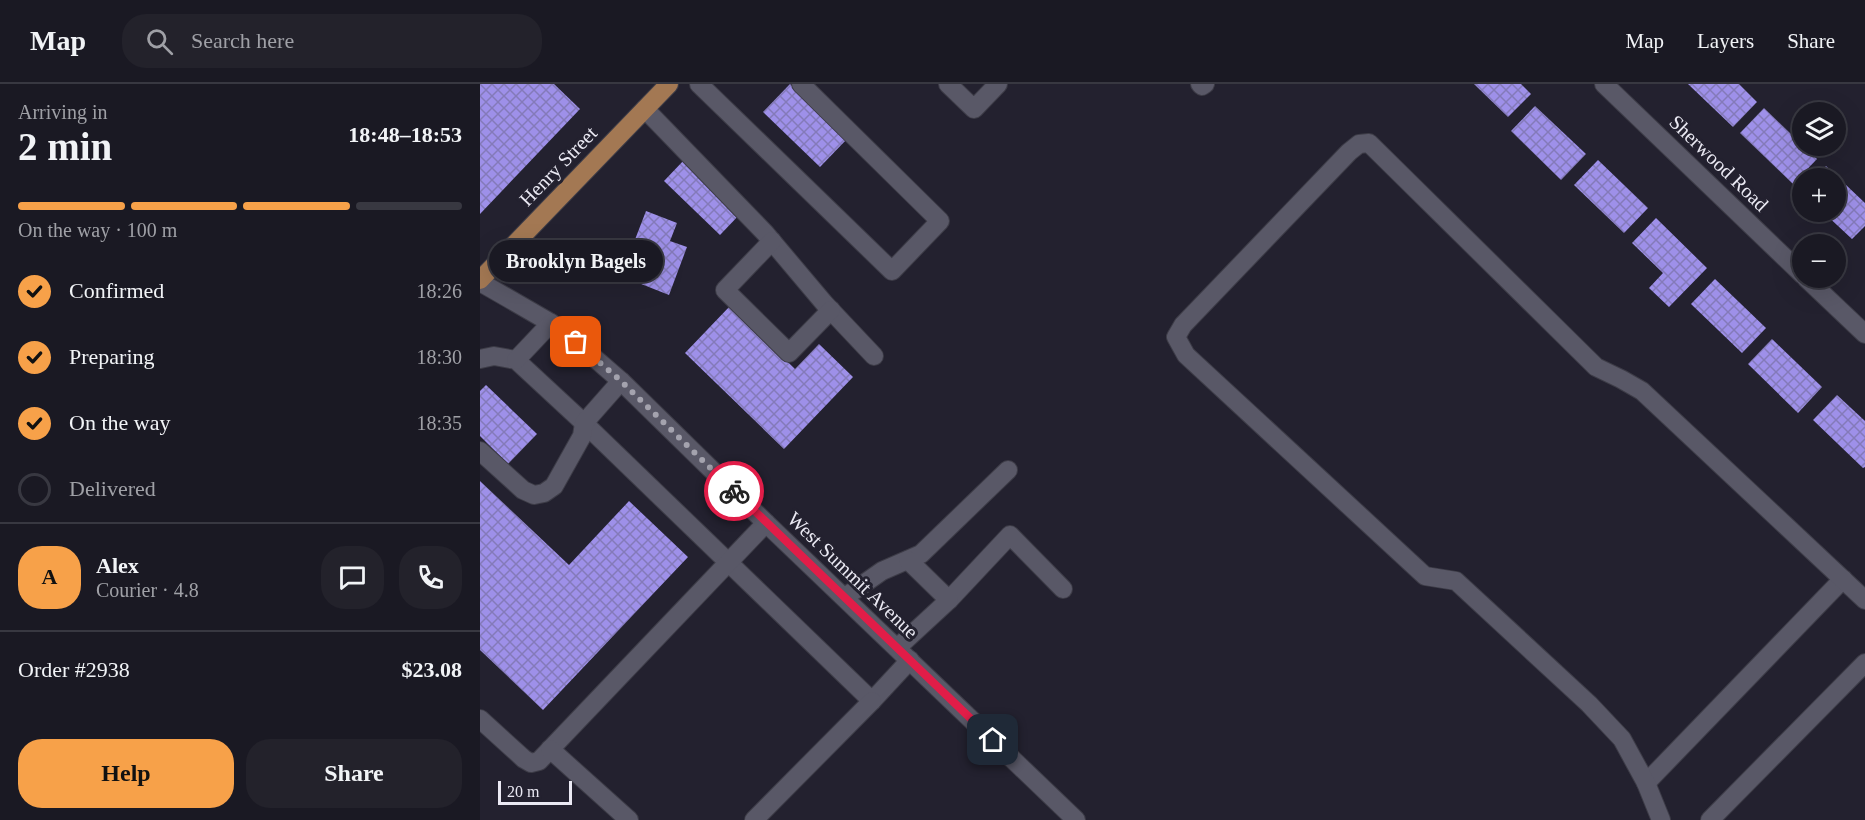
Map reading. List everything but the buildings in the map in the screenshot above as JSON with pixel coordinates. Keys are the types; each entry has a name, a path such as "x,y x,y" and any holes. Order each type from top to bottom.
{"main road":[{"name":"Henry Street","path":"480,281 669,84"}],"street":[{"path":"699,84 892,271 940,221 801,84"},
{"path":"948,84 974,109 998,84"},
{"path":"1200,84 1202,86 1204,84"},
{"name":"Sherwood Road","path":"1604,84 1792,264"},
{"path":"645,109 772,241 874,356"},
{"path":"1661,820 1646,783 1622,740 1589,704 1456,581 1425,576 1186,355 1176,337 1183,325 1348,152 1359,144 1369,143 1596,368 1621,378 1642,391 1865,600"},
{"path":"772,241 725,290 789,353 831,310"},
{"name":"West Summit Avenue","path":"480,281 551,323 621,381 1076,820"},
{"name":"Sherwood Road","path":"1817,288 1865,334"},
{"path":"516,360 551,323"},
{"path":"480,359 494,356 516,360 872,701"},
{"path":"480,450 523,490 534,495 543,493 554,486 582,436 584,423 621,381"},
{"path":"845,597 882,571 921,554 1008,470"},
{"path":"480,719 531,763 539,760 766,523"},
{"path":"754,820 872,701 904,654 949,600 1010,535 1063,589"},
{"path":"908,560 949,600"},
{"path":"1646,783 1843,579"},
{"path":"1710,820 1865,663"},
{"path":"550,749 629,820"}],"way so far":[{"path":"576,342 621,381 734,491"}],"place":[{"name":"Brooklyn Bagels","path":"576,342"}],"route":[{"path":"734,491 993,740"}]}
